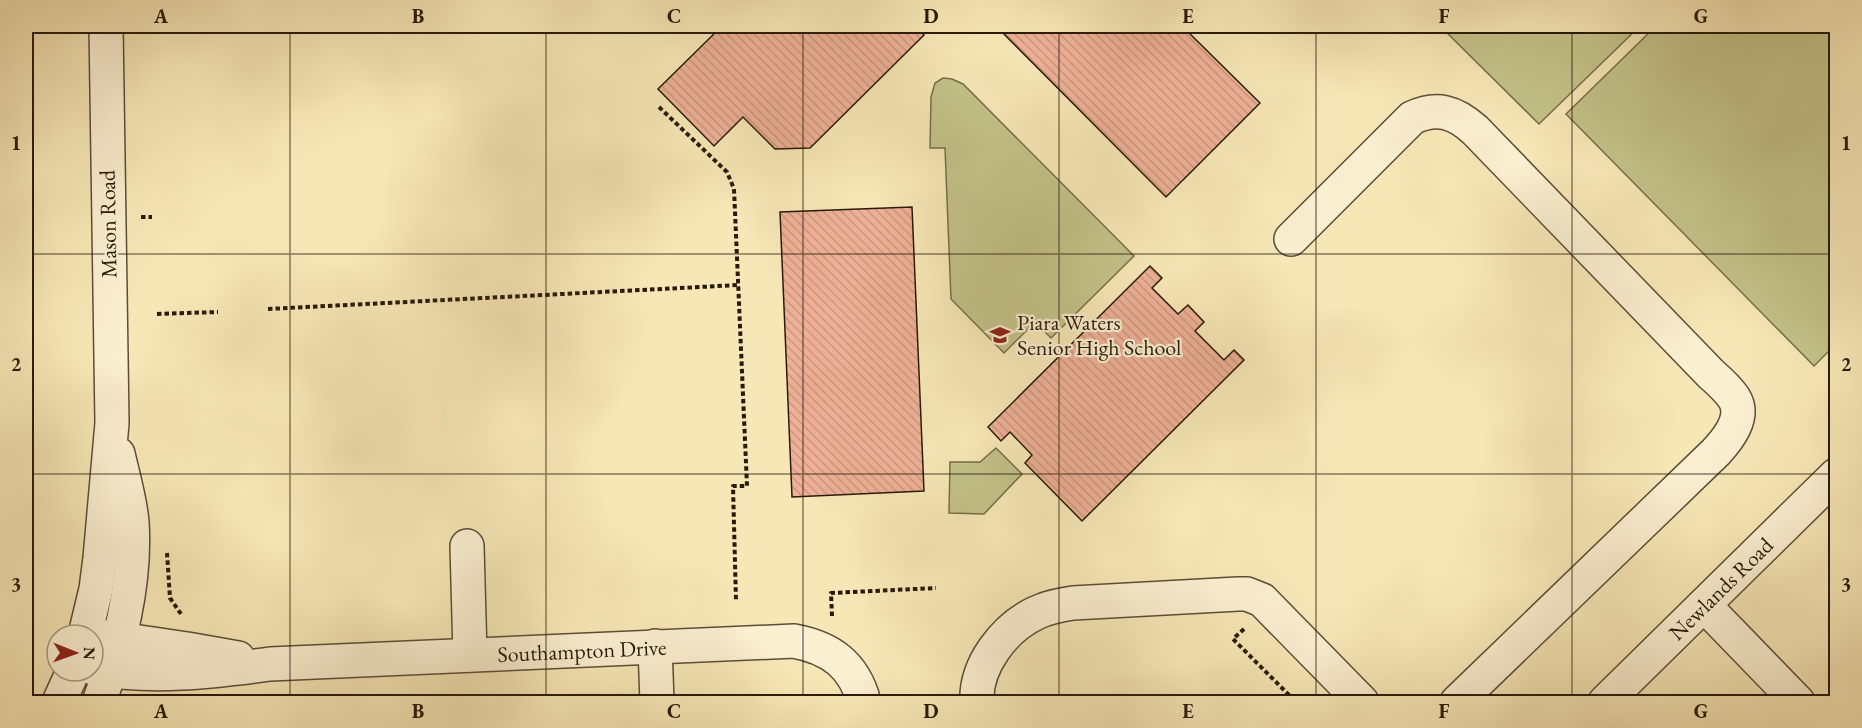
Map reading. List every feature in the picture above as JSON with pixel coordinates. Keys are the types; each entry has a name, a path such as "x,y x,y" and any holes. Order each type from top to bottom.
{"street":[{"name":"Mason Road","path":"88,623 96,589 100,558 112,423 106,26"},
{"path":"1291,239 1412,118 1437,111 1453,114 1475,130 1730,393 1737,404 1735,425 1716,452 1457,702"},
{"name":"Mason Road","path":"105,665 119,639 132,563 131,510 112,423"},
{"name":"Newlands Road","path":"1605,702 1836,475"},
{"path":"467,546 471,655"},
{"path":"977,702 981,674 996,648 1006,635 1035,613 1054,606 1072,603 1238,594 1256,597 1268,606 1362,702"},
{"path":"1704,605 1798,702"},
{"name":"Southampton Drive","path":"105,637 270,664"},
{"name":"Southampton Drive","path":"105,670 200,673 270,664 794,641 828,651 840,660 852,674 864,702"},
{"path":"655,646 657,702"},
{"path":"59,702 68,683"},
{"name":"Mason Road","path":"99,702 101,683"}],"path":[{"path":"659,107 727,172 734,189 747,486 733,486 736,601"},
{"path":"268,309 739,285"},
{"path":"157,314 218,312"},
{"path":"166,545 170,598 185,620 181,648"},
{"path":"832,616 831,593 936,588"},
{"path":"1233,639 1296,702"}],"green space":[{"path":"1440,26 1640,26 1539,124"},
{"path":"1656,26 1836,26 1836,344 1814,366 1566,114"},
{"path":"943,78 963,84 1134,256 1051,338 1035,322 1004,353 951,299 945,148 930,148 931,97 935,83"},
{"path":"996,448 1022,474 984,514 949,513 950,462 980,462"}],"building":[{"path":"722,26 915,26 924,35 810,148 775,149 743,117 714,146 658,89"},
{"path":"996,26 1182,26 1260,103 1166,197"},
{"path":"912,207 924,491 792,497 780,212"},
{"path":"1150,266 1162,278 1152,288 1178,314 1188,305 1204,322 1195,331 1224,360 1234,350 1244,360 1082,521 1025,463 1032,455 1010,432 1001,441 988,427"}],"place":[{"name":"Piara Waters Senior High School","path":"1000,335"}]}
